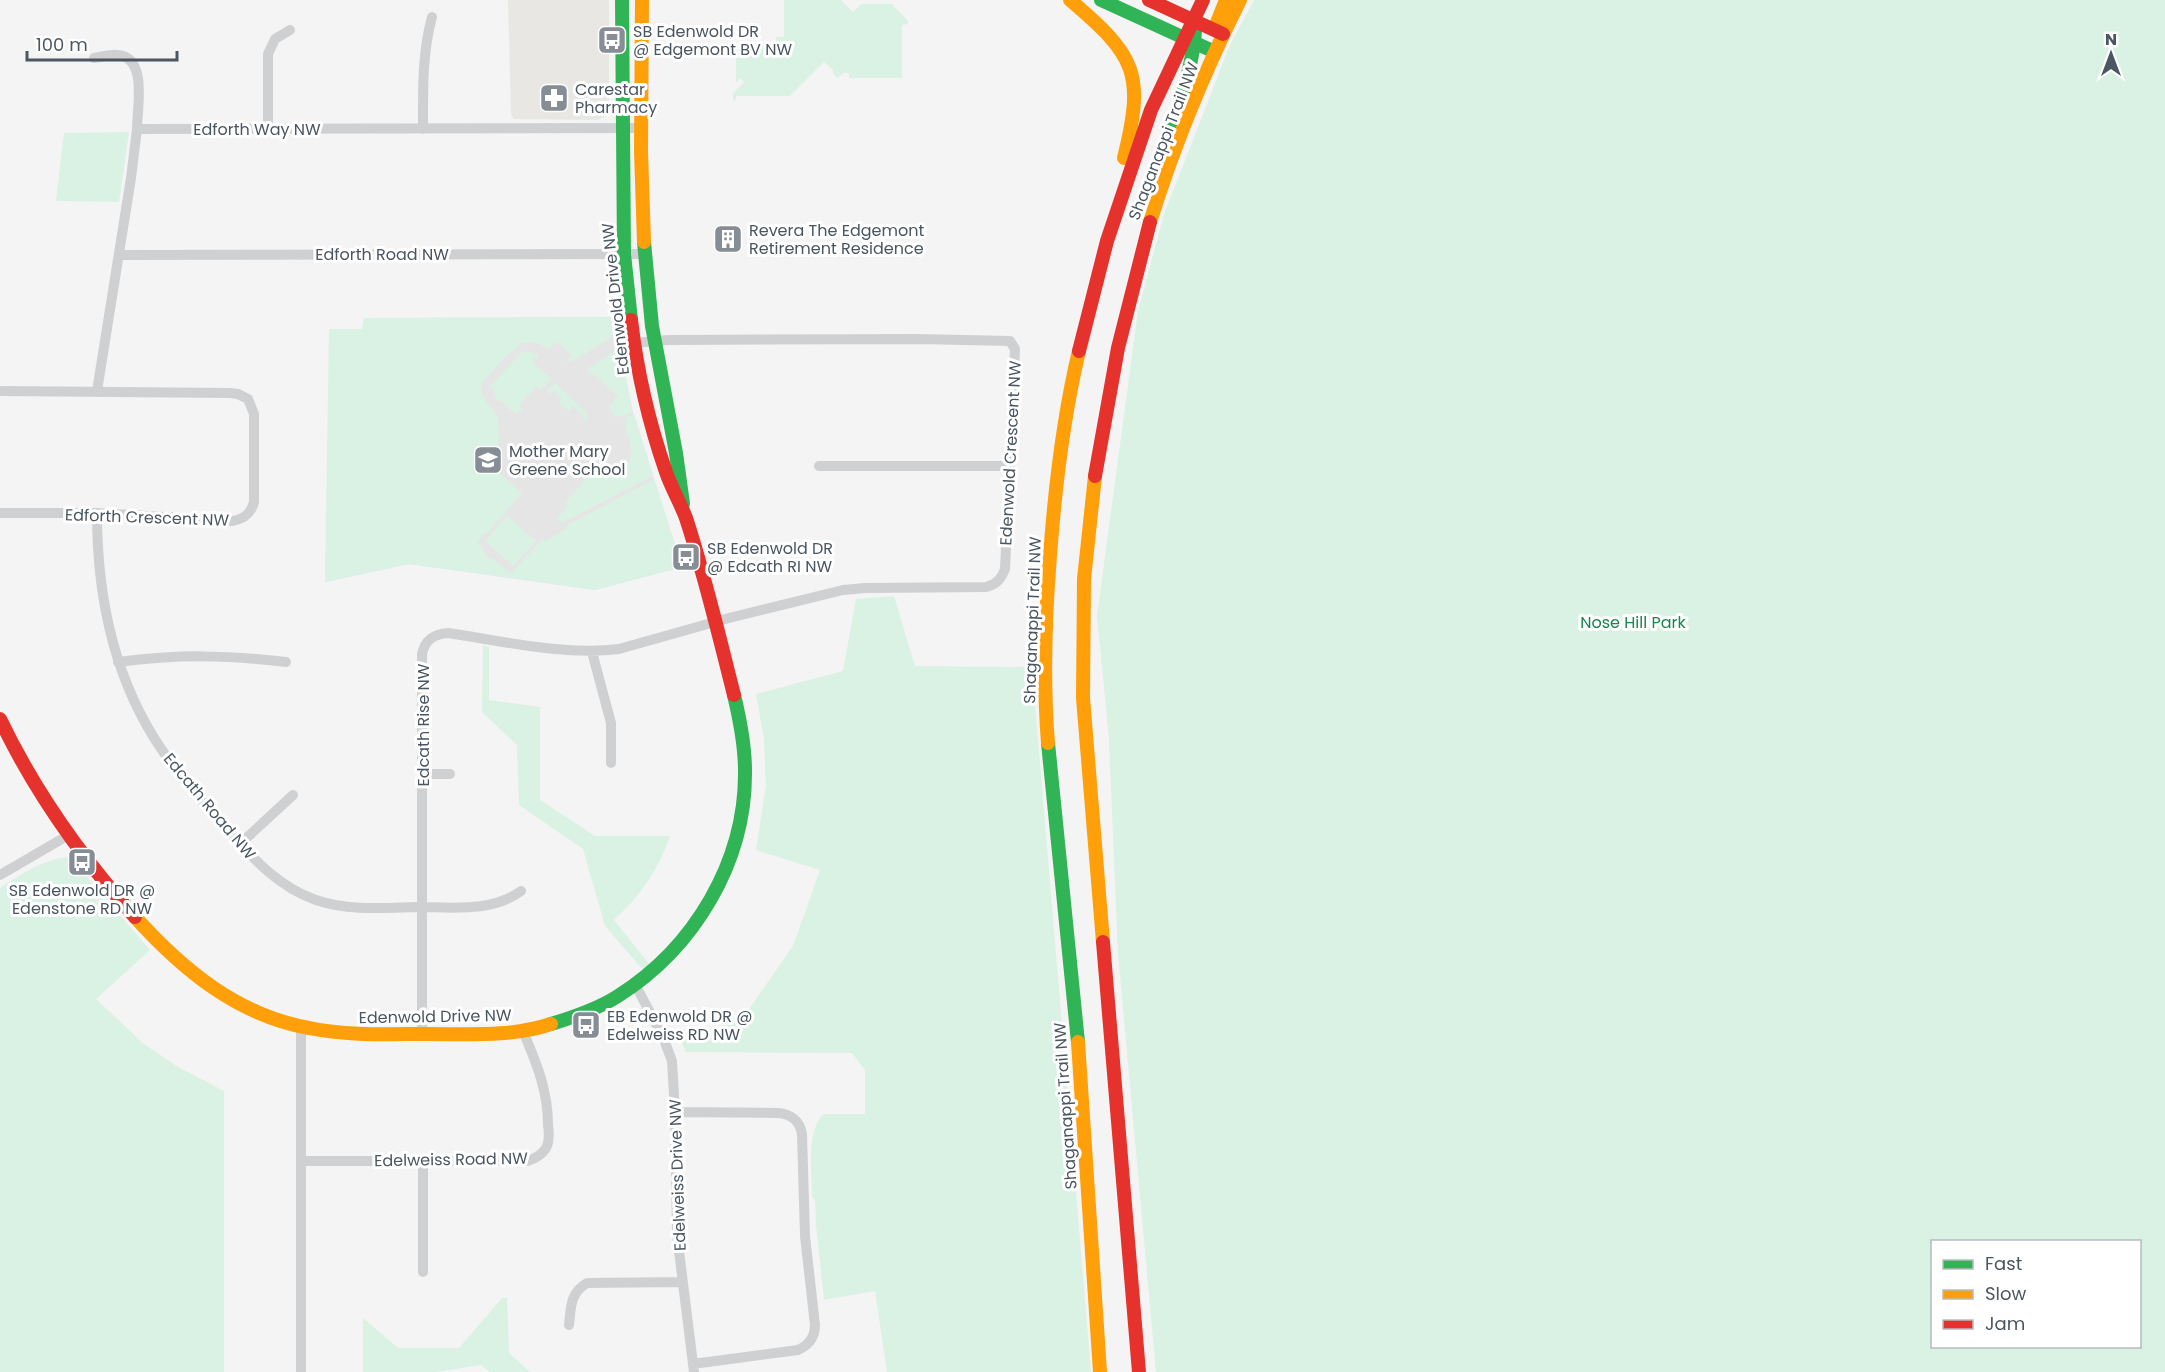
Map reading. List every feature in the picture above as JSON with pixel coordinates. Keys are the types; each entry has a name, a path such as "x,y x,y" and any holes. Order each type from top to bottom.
{"main road":[{"name":"Edenwold Drive NW","path":"2,727 31,781 67,836 152,936 186,969 222,995 247,1009 301,1028 347,1033 497,1034 523,1031 562,1022 600,1006 636,986 668,957 704,913 728,866 744,798 744,744 742,727 716,622 684,516 658,447 634,343 624,254 622,0"},
{"name":"Edenwold Drive NW","path":"642,0 642,194 648,301 680,469 684,516"},
{"path":"1070,0 1108,33 1122,50 1133,72 1136,95 1134,122 1104,229 1107,241"},
{"path":"1101,0 1215,52"},
{"path":"1149,0 1218,32 1226,0"},
{"name":"Shaganappi Trail NW","path":"1100,1372 1076,1014 1053,807 1045,703 1046,610 1055,487 1073,376 1107,241 1151,110 1189,40 1193,19 1203,0"},
{"name":"Shaganappi Trail NW","path":"1139,1372 1085,732 1082,609 1087,539 1095,472 1131,288 1154,203 1215,52 1218,32 1240,0"},
{"path":"1154,203 1155,181 1189,40"}],"street":[{"path":"423,129 423,63 432,17"},
{"path":"268,129 268,54 275,39 290,30"},
{"path":"94,58 117,55 127,58 134,64 138,79 137,129 97,391"},
{"name":"Edforth Way NW","path":"137,129 642,128"},
{"name":"Edforth Road NW","path":"119,255 645,254"},
{"name":"Edenwold Crescent NW","path":"634,343 654,340 918,339 1010,341 1016,349 1005,569 1001,578 993,585 986,587 843,590 716,622"},
{"name":"Edforth Crescent NW","path":"0,391 238,394 248,399 254,414 254,502 248,514 241,519 232,521 97,513 0,513"},
{"path":"819,466 1009,466"},
{"name":"Edcath Road NW","path":"97,513 99,561 109,630 118,662 138,707 161,749 192,790 271,876 286,887 315,900 348,907 483,906 506,900 521,891"},
{"name":"Edcath Rise NW","path":"422,1034 422,654 424,647 432,637 439,633 448,633 592,652 619,649 716,622"},
{"path":"592,652 611,723 610,763"},
{"path":"118,662 159,656 194,655 286,662"},
{"path":"423,774 450,774"},
{"path":"240,844 293,795"},
{"path":"0,875 67,836"},
{"name":"Edelweiss Drive NW","path":"636,986 651,1013 672,1061 676,1203 682,1282 694,1368"},
{"path":"301,1028 301,1372"},
{"name":"Edelweiss Road NW","path":"301,1161 528,1161 538,1157 546,1149 549,1135 548,1104 542,1078 523,1031"},
{"path":"675,1112 786,1114 798,1122 802,1134 805,1236 815,1333 806,1347 798,1350 694,1368"},
{"path":"423,1161 423,1272"},
{"path":"569,1325 572,1297 587,1283 682,1282"}],"shaded area":[{"path":"508,0 609,0 609,108 605,116 598,120 514,119 511,114"},
{"name":"Mother Mary Greene School","path":"616,317 631,405 682,567 595,590 409,564 325,582 329,445 329,329 362,329 364,318"}],"green space":[{"path":"784,0 841,0 853,12 861,4 892,4 908,21 908,24 902,25 902,78 849,78 849,73 844,73 837,78 833,70 824,62 790,96 736,96 735,102 733,94 744,82 740,78 736,83 736,45 776,45 776,37 784,37"},
{"name":"Nose Hill Park","path":"1254,0 2165,0 2165,1372 1156,1372 1118,953 1109,739 1097,616 1138,311 1164,214 1230,45"},
{"path":"129,132 119,202 56,201 64,133"},
{"name":"Mother Mary Greene School","path":"616,317 618,333 575,360 566,362 572,355 557,342 549,349 538,343 523,342 503,359 482,383 482,393 495,412 498,422 497,471 522,493 478,542 488,556 511,573 542,540 548,540 568,527 567,525 654,479 682,567 595,590 409,564 325,582 329,329 362,329 364,318"},
{"path":"620,348 633,412 614,417 608,407 618,396 587,369"},
{"path":"525,351 539,354 532,362 551,379 541,390 536,386 519,406 523,410 516,414 496,398 490,386"},
{"path":"555,383 588,414 587,421 573,406 569,411 559,402 562,398 554,391 550,394 547,391"},
{"path":"634,414 653,476 562,523 557,518 568,506 565,502 596,466 610,466 610,470 620,470 621,465 628,464 632,452 625,418"},
{"path":"507,516 536,541 513,566 485,541"},
{"path":"894,596 915,666 1032,667 1091,1372 887,1372 875,1291 824,1300 815,1200 812,1197 811,1154 814,1131 823,1114 865,1114 865,1070 852,1053 686,1052 680,1039 703,1038 749,1009 793,946 820,870 756,850 766,786 764,739 756,694 843,671 856,599"},
{"path":"483,645 489,647 489,700 540,707 540,800 595,836 670,836 648,881 614,920 650,965 643,970 605,926 583,849 519,805 517,745 482,712"},
{"path":"70,857 150,950 96,999 144,1044 178,1067 224,1091 224,1372 0,1372 0,888 42,864"},
{"path":"502,1298 507,1298 509,1353 530,1372 490,1372 481,1365 436,1372 363,1372 363,1318 398,1348 459,1348"}],"traffic: fast":[{"path":"622,0 624,254 631,320"},
{"path":"1101,0 1215,52"},
{"path":"1161,161 1188,74 1195,24"},
{"path":"644,242 652,326 676,453 683,504"},
{"path":"551,1024 602,1005 645,976 692,928 710,900 725,870 736,838 743,805 744,752 734,695"},
{"path":"1048,743 1078,1042"}],"traffic: slow":[{"path":"642,0 641,151 644,242"},
{"path":"1070,0 1109,36 1122,52 1130,68 1134,85 1134,105 1124,158"},
{"path":"1216,25 1226,0"},
{"path":"1150,222 1190,109 1240,0"},
{"path":"1048,743 1045,649 1052,530 1064,427 1079,351"},
{"path":"1095,476 1084,579 1083,698 1103,942"},
{"path":"135,917 172,955 213,988 258,1013 283,1022 324,1031 383,1034 490,1034 521,1031 551,1024"},
{"path":"1078,1042 1100,1372"}],"traffic: jam":[{"path":"1149,0 1223,34"},
{"path":"1079,351 1107,241 1151,110 1203,0"},
{"path":"1095,476 1118,348 1150,222"},
{"path":"631,320 640,378 654,435 668,478 684,512 693,540 734,695"},
{"path":"0,719 28,772 60,823 135,917"},
{"path":"1103,942 1139,1372"}],"place":[{"name":"SB Edenwold DR @ Edgemont BV NW","path":"612,40"},
{"name":"Carestar Pharmacy","path":"554,98"},
{"name":"Revera The Edgemont Retirement Residence","path":"728,239"},
{"name":"Mother Mary Greene School","path":"488,460"},
{"name":"SB Edenwold DR @ Edcath RI NW","path":"686,557"},
{"name":"SB Edenwold DR @ Edenstone RD NW","path":"82,862"},
{"name":"EB Edenwold DR @ Edelweiss RD NW","path":"586,1025"}]}
